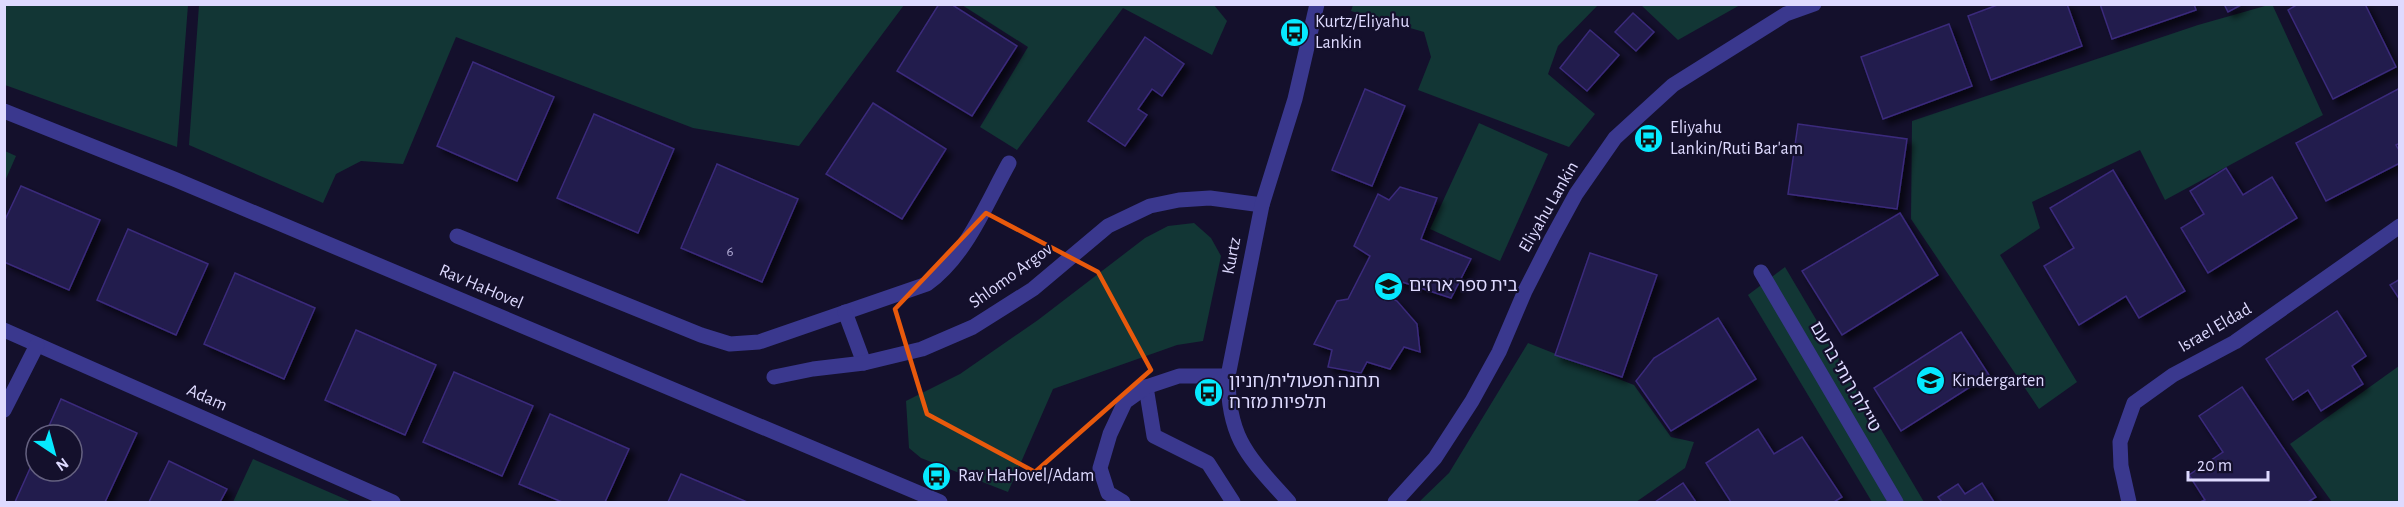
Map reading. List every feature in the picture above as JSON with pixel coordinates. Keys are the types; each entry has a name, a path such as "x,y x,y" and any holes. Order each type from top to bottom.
{"street":[{"name":"Kurtz","path":"1289,502 1250,459 1233,427 1228,400 1228,376 1262,205 1295,99 1317,4"},
{"name":"Eliyahu Lankin","path":"1395,502 1434,458 1472,401 1499,352 1525,291 1552,238 1576,194 1615,138 1673,85 1786,14 1814,4"},
{"name":"Rav HaHovel","path":"4,111 206,192 940,502"},
{"path":"457,236 701,335 730,344 759,342 927,284 940,275 961,249 1009,163"},
{"name":"Shlomo Argov","path":"774,377 813,369 864,363 922,350 973,327 1033,289 1108,226 1150,206 1179,200 1210,198 1262,205"},
{"name":"Israel Eldad","path":"2128,502 2121,466 2120,442 2134,403 2173,375 2235,342 2400,226"},
{"name":"טיילת רותי ברעם","path":"1761,272 1896,502"},
{"path":"845,312 864,363"},
{"name":"Adam","path":"4,330 393,502"},
{"path":"4,410 37,345"},
{"path":"1123,502 1108,493 1100,468 1110,434 1125,402 1146,387 1179,376 1228,376"},
{"path":"1146,387 1154,435 1208,463 1233,502"}],"highlighted area":[{"path":"986,213 1098,272 1151,370 1035,472 927,414 895,309"}],"green space":[{"path":"199,4 904,5 799,146 693,128 456,37 403,164 361,161 336,174 323,203 189,145"},
{"path":"2272,4 2323,115 2165,200 2140,150 2032,202 2040,228 2000,255 2077,382 2039,409 1911,219 1912,121 2198,25"},
{"path":"4,5 188,5 177,147 5,85"},
{"path":"962,5 1214,5 1227,21 1212,55 1123,8 1017,150 980,127 1028,47"},
{"path":"1353,5 1598,5 1558,46 1548,74 1595,114 1569,147 1418,90 1431,57 1424,32 1351,11"},
{"path":"1641,5 1740,5 1678,40"},
{"path":"1479,123 1548,154 1500,261 1430,229"},
{"path":"5,151 16,156 5,181"},
{"path":"1194,223 1211,238 1221,256 1203,341 1177,345 1053,389 1008,492 921,458 909,448 906,401 960,374 1038,320 1145,238 1168,226"},
{"path":"1785,267 1924,502 1872,502 1748,295"},
{"path":"1528,343 1634,385 1671,437 1694,442 1685,468 1636,502 1419,502 1449,473"},
{"path":"2399,366 2399,502 2332,502 2290,444"},
{"path":"253,459 352,502 233,502"}],"building":[{"path":"939,4 951,4 1017,46 972,116 897,71"},
{"path":"2000,4 2067,4 2082,46 1991,80 1968,16"},
{"path":"2100,4 2194,4 2196,10 2112,39"},
{"path":"2224,4 2243,4 2228,12"},
{"path":"2298,4 2365,4 2396,67 2333,99 2288,10"},
{"path":"1633,13 1654,32 1636,51 1615,32"},
{"path":"1949,24 1972,86 1883,119 1861,57"},
{"path":"1590,30 1619,55 1587,91 1560,68"},
{"path":"1145,37 1184,64 1162,96 1152,89 1138,109 1147,115 1125,146 1088,121"},
{"path":"473,62 554,97 517,181 437,146"},
{"path":"2400,88 2400,143 2396,145 2400,152 2400,163 2326,201 2296,143"},
{"path":"1365,89 1405,106 1372,186 1332,170"},
{"path":"873,103 946,149 902,219 826,174"},
{"path":"594,114 674,149 638,233 557,198"},
{"path":"1798,124 1907,139 1897,209 1788,194"},
{"path":"717,164 798,199 762,282 681,248"},
{"path":"2226,168 2243,195 2272,177 2297,218 2208,273 2181,228 2204,214 2190,191"},
{"path":"2113,170 2185,291 2139,318 2126,296 2079,325 2044,266 2074,248 2050,208"},
{"path":"21,186 100,220 69,290 4,262 4,222"},
{"name":"בית ספר ארזים","path":"1400,187 1437,198 1421,239 1471,259 1451,298 1396,280 1385,295 1397,301 1417,324 1420,352 1404,347 1390,369 1367,362 1361,373 1328,367 1332,350 1314,344 1337,301 1348,299 1370,256 1354,246 1378,194 1389,200"},
{"path":"1900,213 1938,275 1842,335 1802,271"},
{"path":"128,229 208,264 176,335 97,300"},
{"path":"1590,253 1657,275 1622,377 1555,355"},
{"path":"235,273 315,308 284,379 204,344"},
{"path":"2400,279 2400,300 2390,285"},
{"path":"2337,311 2366,356 2352,366 2363,384 2321,411 2308,390 2293,400 2266,359"},
{"path":"1718,318 1756,379 1671,431 1636,381 1654,358"},
{"path":"356,330 436,365 405,435 325,400"},
{"name":"Kindergarten","path":"1961,332 1989,375 1901,431 1874,388"},
{"path":"454,372 533,406 502,476 423,442"},
{"path":"2242,387 2316,497 2308,502 2200,502 2205,500 2189,475 2223,452 2199,416"},
{"path":"61,399 137,433 105,502 15,502 24,482 84,483 84,423 50,423"},
{"path":"550,414 629,449 605,502 562,502 519,484"},
{"path":"1758,429 1774,454 1802,437 1842,497 1834,502 1731,502 1706,463"},
{"path":"169,461 227,489 220,502 149,502"},
{"path":"681,474 747,502 668,502"},
{"path":"1683,483 1696,502 1655,502"},
{"path":"1982,483 1994,502 1942,502 1938,497 1958,484 1965,494"}],"place":[{"name":"Kurtz/Eliyahu Lankin","path":"1294,32"},
{"name":"Eliyahu Lankin/Ruti Bar'am","path":"1649,138"},
{"name":"בית ספר ארזים","path":"1388,286"},
{"name":"Kindergarten","path":"1931,381"},
{"name":"תחנה תפעולית/חניון תלפיות מזרח","path":"1208,392"},
{"name":"Rav HaHovel/Adam","path":"937,476"}]}
